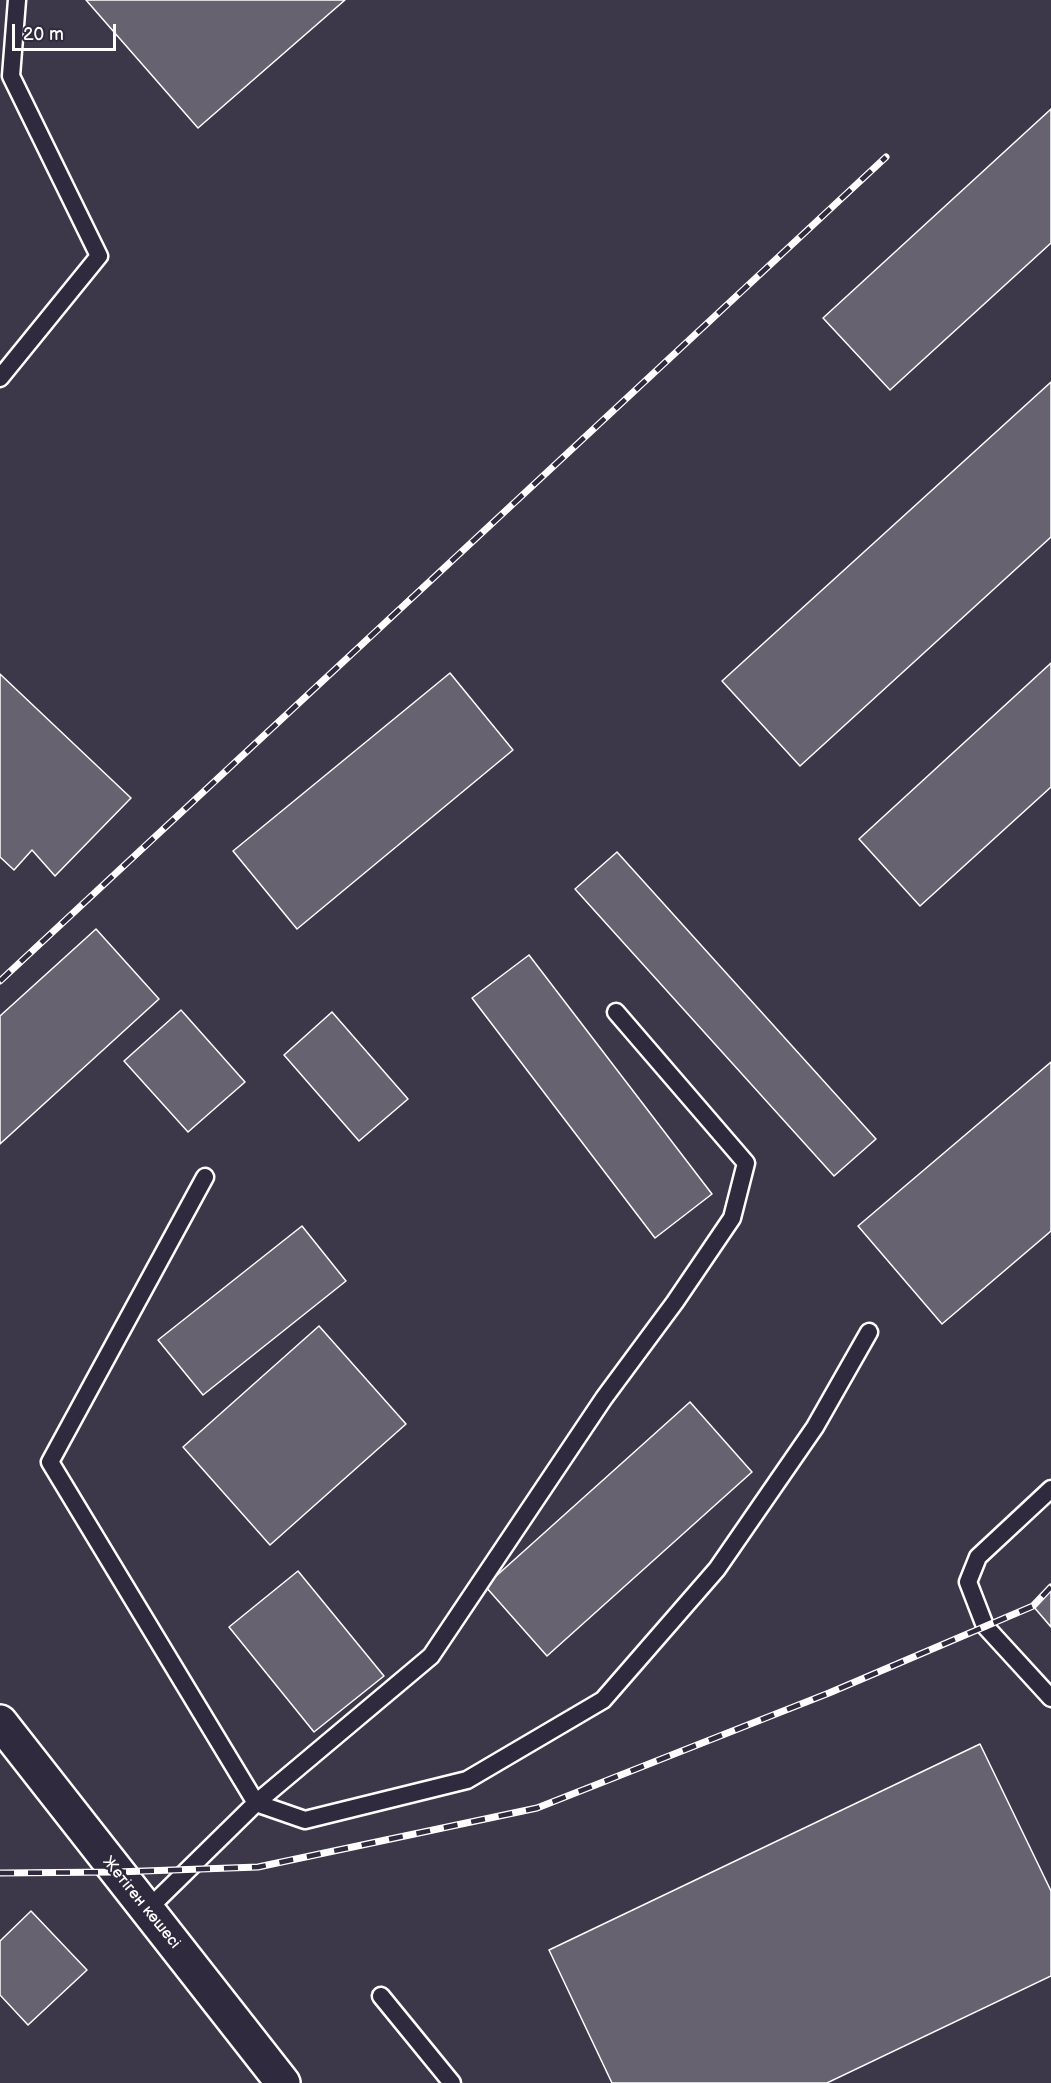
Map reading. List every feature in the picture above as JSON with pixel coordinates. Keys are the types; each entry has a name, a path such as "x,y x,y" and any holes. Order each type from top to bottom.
{"street":[{"name":"Жетіген көшесі","path":"0,1722 283,2083"}],"lane":[{"path":"0,378 99,256 11,76 17,0"},
{"path":"148,1909 256,1803 431,1656 604,1398 675,1302 732,1218 746,1163 616,1012"},
{"path":"205,1177 50,1462 256,1803 305,1820 467,1780 603,1701 717,1569 815,1427 869,1332"},
{"path":"1051,1489 978,1557 968,1582 985,1626 1051,1698"},
{"path":"381,1996 452,2083"}],"building":[{"path":"86,0 345,0 198,128"},
{"path":"1051,109 1051,243 890,390 823,318"},
{"path":"1051,382 1051,537 800,766 722,681"},
{"path":"1051,663 1051,787 920,906 859,839"},
{"path":"450,673 513,750 297,929 233,851"},
{"path":"0,674 131,798 55,876 32,850 14,870 0,857"},
{"path":"617,852 876,1139 834,1176 575,889"},
{"path":"96,929 159,999 0,1144 0,1016"},
{"path":"529,955 712,1194 655,1238 472,998"},
{"path":"181,1010 245,1082 188,1132 124,1061"},
{"path":"332,1012 408,1099 359,1141 284,1055"},
{"path":"1051,1062 1051,1231 942,1324 858,1226"},
{"path":"302,1226 346,1281 203,1395 158,1340"},
{"path":"319,1326 406,1424 270,1545 183,1447"},
{"path":"690,1402 752,1472 547,1656 485,1586"},
{"path":"298,1571 384,1676 314,1732 229,1627"},
{"path":"1051,1590 1051,1627 1033,1606"},
{"path":"980,1744 1051,1891 1051,1976 827,2083 612,2083 549,1950"},
{"path":"31,1911 87,1970 28,2025 0,1995 0,1941"}],"railway":[{"path":"0,981 886,157"},
{"path":"0,1873 258,1867 537,1808 829,1693 1033,1606 1051,1587"}]}
